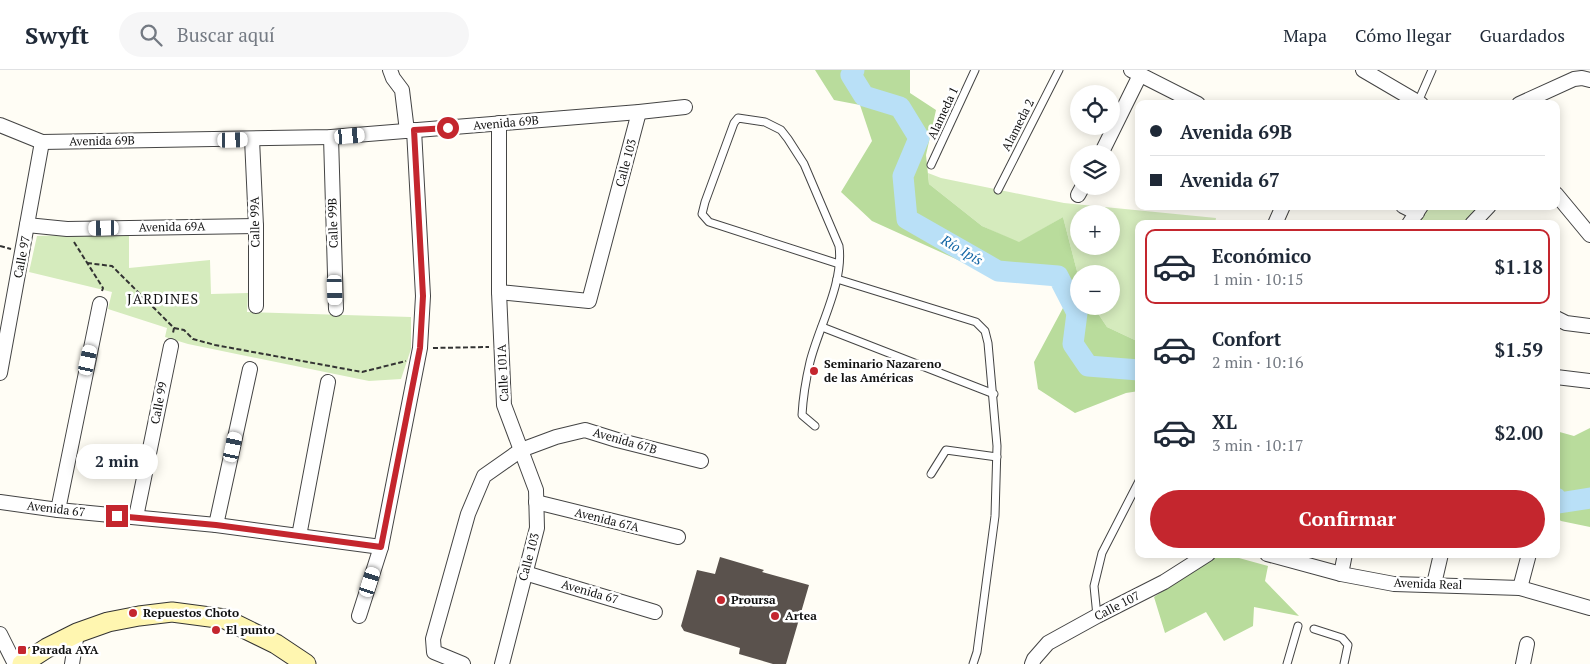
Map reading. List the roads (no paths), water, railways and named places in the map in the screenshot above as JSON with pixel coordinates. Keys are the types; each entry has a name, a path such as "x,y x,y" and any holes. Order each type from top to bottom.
{"main road":[{"path":"22,664 47,648 77,633 108,622 172,612 225,619 276,644 306,664"}],"street":[{"path":"359,616 381,547 419,352 423,296 410,131 402,90 393,78 390,70"},
{"path":"1104,145 1136,72 1190,100"},
{"path":"1371,72 1414,100"},
{"path":"1528,100 1574,79 1590,80"},
{"name":"Avenida 69B","path":"0,125 42,142 331,137 685,107"},
{"name":"Calle 103","path":"499,292 589,300 639,112"},
{"name":"Calle 101A","path":"499,123 499,292 504,405 521,450"},
{"name":"Calle 99B","path":"331,137 336,309"},
{"name":"Calle 99A","path":"252,139 256,226 256,306"},
{"name":"Calle 97","path":"0,373 42,142"},
{"path":"1560,199 1590,235"},
{"path":"1477,220 1485,210"},
{"name":"Avenida 69A","path":"28,225 67,229 256,226"},
{"path":"58,510 100,304"},
{"path":"1560,320 1566,324 1590,326"},
{"name":"Calle 99","path":"136,517 171,346"},
{"path":"216,525 250,369"},
{"path":"1560,377 1590,381"},
{"path":"299,536 328,382"},
{"name":"Avenida 67B","path":"521,450 556,437 585,430 701,461"},
{"path":"463,664 434,652 433,639 468,514 484,476 521,450"},
{"name":"Calle 103","path":"502,664 537,528 536,490 521,450"},
{"name":"Avenida 67","path":"0,502 58,510 216,525 381,547"},
{"name":"Avenida 67A","path":"536,502 678,537"},
{"name":"Calle 107","path":"1032,664 1034,659 1048,644 1164,582 1202,558"},
{"name":"Avenida Real","path":"1282,558 1341,574 1394,584 1520,588 1590,608"},
{"path":"1341,574 1344,558"},
{"path":"1434,584 1439,558"},
{"path":"1520,588 1528,558"},
{"name":"Avenida 67","path":"525,573 655,612"},
{"path":"72,664 77,633"},
{"path":"0,634 15,664"},
{"path":"1523,664 1527,644"}],"lane":[{"name":"Alameda 1","path":"931,165 975,70"},
{"name":"Alameda 2","path":"998,190 1059,70"},
{"path":"1420,100 1432,70"},
{"path":"815,426 802,415 803,396 810,361 837,279 841,256 840,246 804,164 781,130 765,122 738,118 734,123 702,214 709,222 839,264"},
{"path":"837,279 976,322 985,331 994,394 997,456 995,516 977,652 973,664"},
{"path":"822,326 994,394"},
{"path":"931,474 946,450 997,456"},
{"path":"1098,616 1094,586 1102,553 1135,490"},
{"path":"1287,664 1298,626"},
{"path":"1314,628 1342,638 1348,644 1344,664"}],"waterway":[{"name":"Río Ipís","path":"854,70 851,75 864,96 900,107 919,138 903,176 907,219 998,271 1058,276 1077,313 1073,344 1088,366 1135,370"},
{"name":"Río Ipís","path":"1560,503 1590,498"}],"place":[{"name":"Seminario Nazareno de las Américas","path":"814,371"},
{"name":"Proursa","path":"721,600"},
{"name":"Repuestos Choto","path":"133,613"},
{"name":"Artea","path":"775,616"},
{"name":"El punto","path":"216,630"},
{"name":"Parada AYA","path":"22,650"}],"district":[{"name":"JARDINES","path":"163,299"}]}
